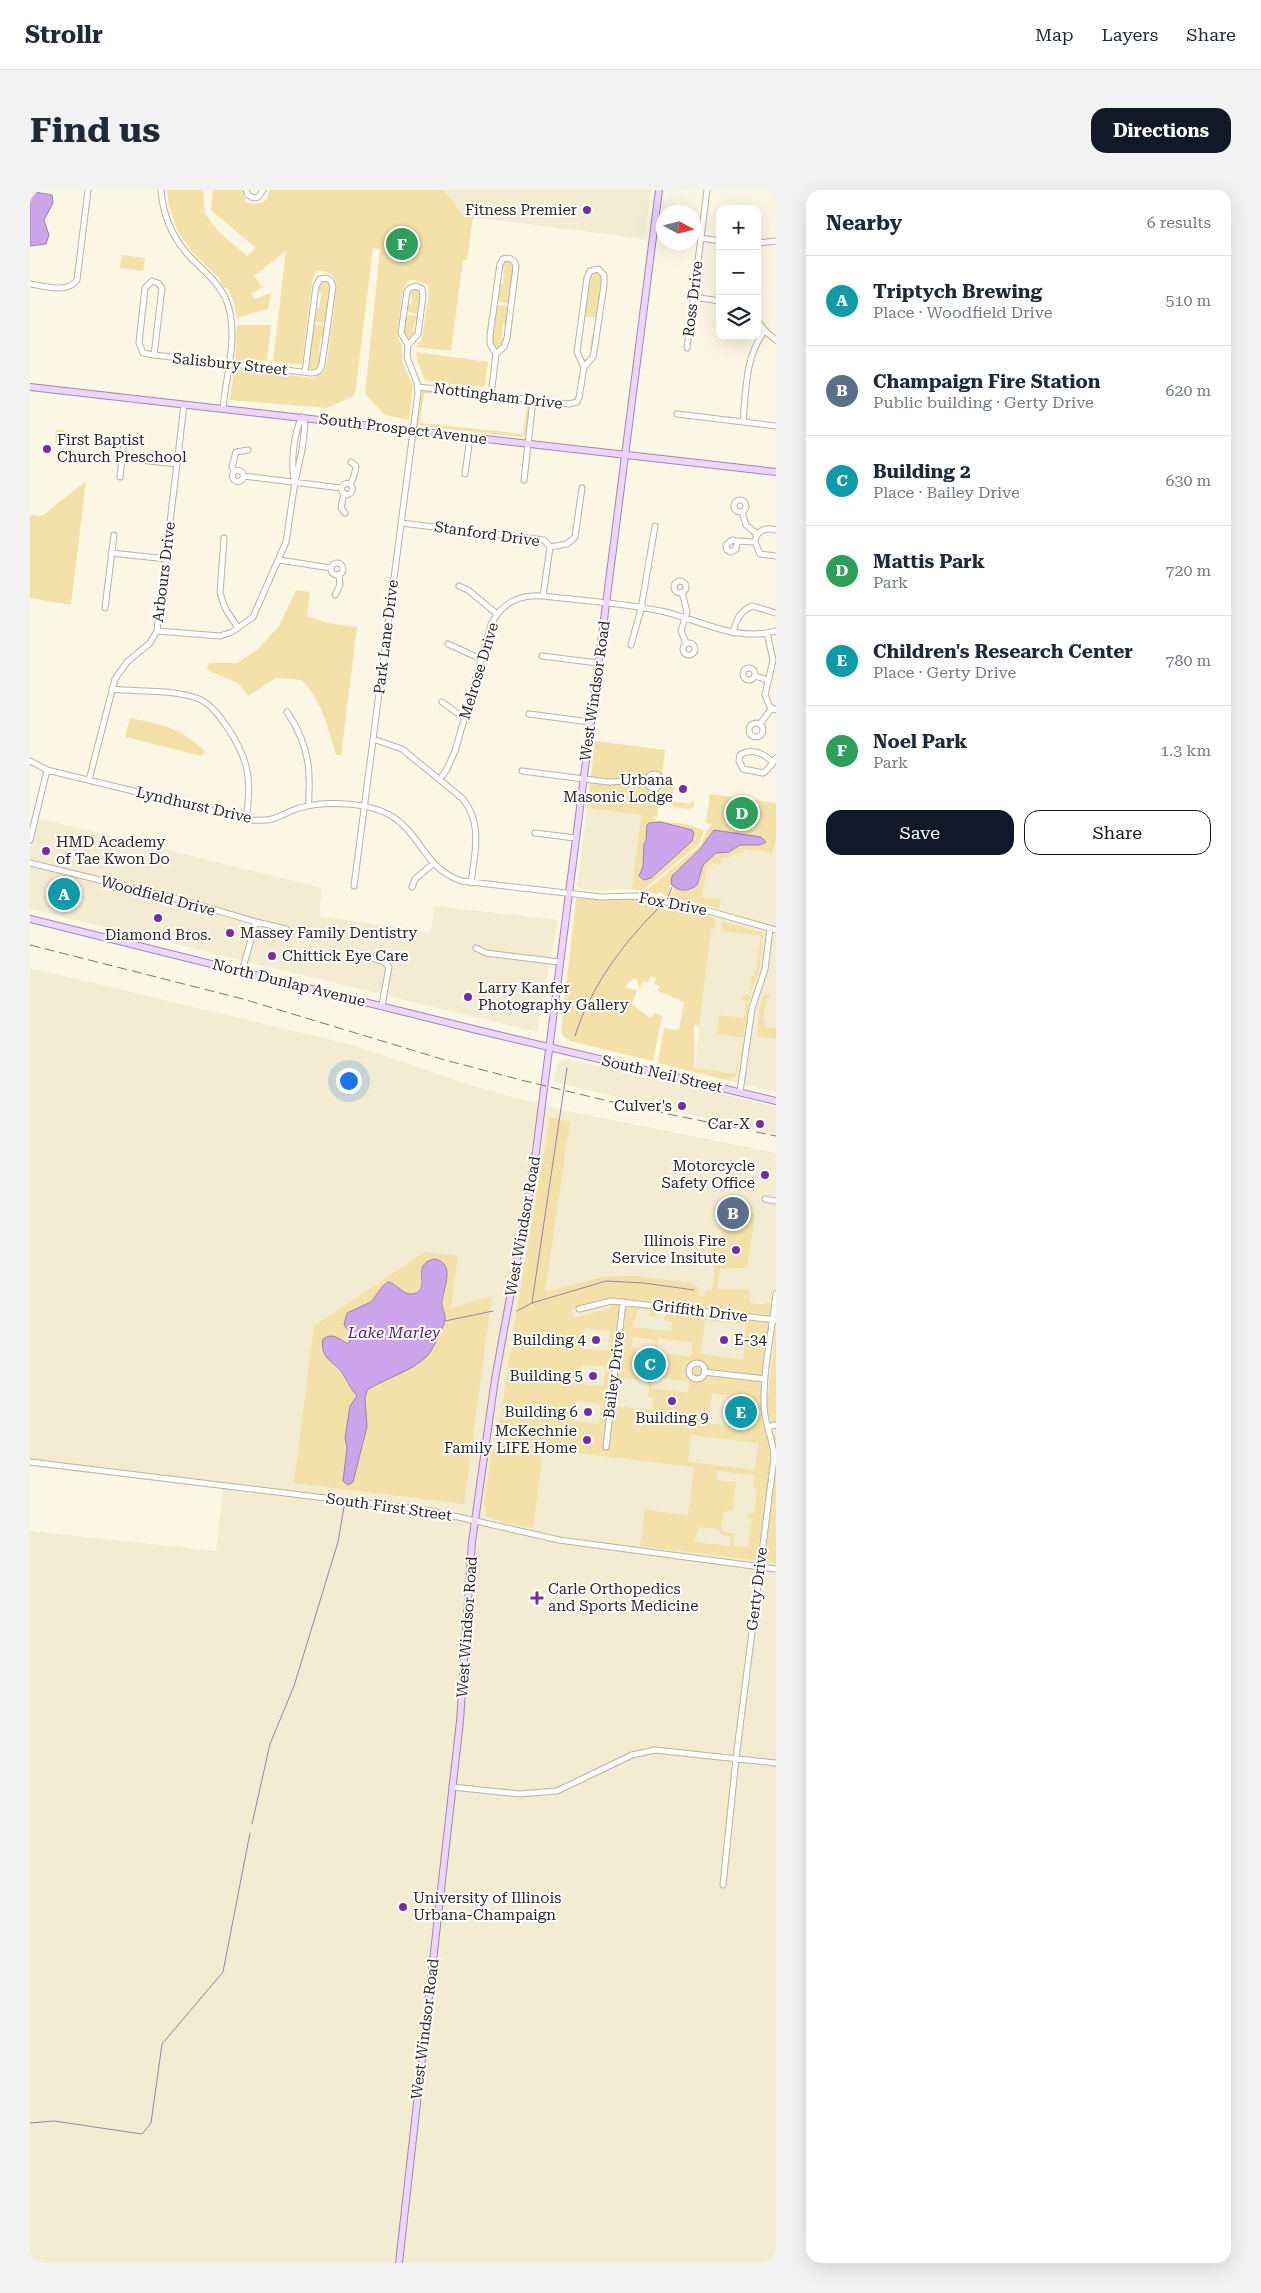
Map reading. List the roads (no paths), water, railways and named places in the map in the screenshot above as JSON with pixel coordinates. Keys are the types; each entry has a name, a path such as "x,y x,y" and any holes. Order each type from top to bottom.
{"main road":[{"name":"West Windsor Road","path":"399,2263 460,1721 469,1574 475,1521 495,1379 534,1167 659,190"},
{"name":"South Prospect Avenue","path":"30,387 776,472"},
{"name":"North Dunlap Avenue","path":"30,919 548,1047"},
{"name":"South Neil Street","path":"548,1047 776,1101"}],"street":[{"path":"30,284 65,288 72,286 77,280 88,190"},
{"path":"161,190 164,210 172,233 182,248 216,284 227,302 232,327 223,408"},
{"path":"246,190 248,195 253,198 258,197 262,190"},
{"name":"Ross Drive","path":"701,238 707,190"},
{"path":"701,238 716,240"},
{"path":"761,243 776,241"},
{"name":"Ross Drive","path":"687,348 699,250"},
{"path":"491,395 496,354 490,344 490,335 500,264 504,259 509,258 514,261 516,266 507,338 504,347 496,354"},
{"path":"598,270 604,275 604,285 593,358 584,367 577,352 587,278 590,271 598,270"},
{"path":"326,278 331,281 333,287 322,364 316,373 305,372 316,286 320,279 326,278"},
{"path":"154,281 160,285 162,293 154,355 142,353 139,344 145,288 149,282 154,281"},
{"path":"408,345 417,336 423,296 422,290 416,286 407,290 401,333 408,345 407,358 418,387"},
{"path":"693,297 716,300"},
{"path":"761,325 776,340"},
{"path":"743,422 751,354 756,342 765,330"},
{"name":"Salisbury Street","path":"154,355 305,372"},
{"name":"Nottingham Drive","path":"418,387 569,404 577,402 580,398 584,367"},
{"name":"Park Lane Drive","path":"354,886 418,387"},
{"path":"524,480 533,400"},
{"name":"Arbours Drive","path":"89,780 112,689 121,668 145,648 157,631 184,405"},
{"path":"677,414 776,426"},
{"path":"295,482 292,470 298,425 302,417"},
{"path":"157,631 220,636 250,621 258,609 286,542 302,450 304,425 302,417"},
{"path":"465,474 470,437"},
{"path":"120,477 124,440"},
{"path":"295,449 302,450"},
{"path":"243,476 239,481 234,480 232,467 236,452 248,450"},
{"path":"122,458 178,464"},
{"path":"243,476 295,482 351,492 352,486 350,484 353,480 356,466 351,462"},
{"path":"234,471 240,471 243,476"},
{"path":"345,513 341,508 344,484 350,484"},
{"path":"550,547 567,544 575,537 582,488"},
{"path":"742,512 746,525 757,534"},
{"name":"Stanford Drive","path":"401,523 541,539 548,543 550,547 544,596"},
{"path":"631,645 641,609 655,526"},
{"path":"776,530 766,529 757,534 755,542 760,554 776,556"},
{"path":"105,608 114,535"},
{"path":"224,538 220,594 225,608 238,628"},
{"path":"737,541 755,542"},
{"path":"111,553 167,559"},
{"path":"279,560 331,568"},
{"path":"331,568 335,563 341,564 342,570 339,574 340,585 336,594"},
{"path":"331,568 333,573 339,574"},
{"path":"459,586 468,590 497,614"},
{"path":"682,592 687,612 681,631 686,643"},
{"name":"Melrose Drive","path":"440,779 451,763 491,625 497,614 507,604 519,598 544,596 641,609"},
{"path":"733,633 736,620 745,609 752,606 760,606 776,612"},
{"path":"641,609 665,612 745,635 776,631"},
{"path":"760,724 774,709 765,695 774,660 767,633"},
{"path":"448,644 481,659"},
{"path":"542,656 598,663"},
{"path":"755,676 768,680"},
{"path":"112,689 184,695 205,702 215,710 247,767 246,819"},
{"path":"442,702 464,718"},
{"path":"286,712 296,725 307,756 310,776 309,805"},
{"path":"529,714 590,722"},
{"path":"373,739 402,748 466,803 474,819 477,834 471,883"},
{"path":"750,751 764,754 775,760 763,773 743,769 739,761 740,755 750,751"},
{"name":"Lyndhurst Drive","path":"30,761 47,770 246,819 269,821 309,805 324,803 380,810 396,819 433,864 446,875 471,883 568,894"},
{"path":"30,840 47,770"},
{"path":"522,771 608,782 646,780"},
{"path":"535,833 575,838"},
{"name":"Woodfield Drive","path":"30,863 286,929"},
{"path":"412,886 415,879 433,864"},
{"name":"Fox Drive","path":"568,894 601,898 637,896 705,910 773,929"},
{"path":"242,971 256,922"},
{"path":"740,1092 752,1008 765,969 773,929"},
{"path":"476,948 486,953 559,962"},
{"path":"359,955 383,961 389,967 382,1005"},
{"path":"765,1200 776,1201"},
{"name":"Gerty Drive","path":"723,1885 736,1758 774,1458 774,1446 764,1408 765,1379 776,1294"},
{"name":"Griffith Drive","path":"579,1309 612,1301 774,1320"},
{"name":"Bailey Drive","path":"606,1447 623,1302"},
{"path":"704,1372 765,1379"},
{"path":"768,1428 776,1425"},
{"name":"South First Street","path":"30,1462 410,1508 453,1515 534,1536 598,1547 776,1568"},
{"path":"452,1787 519,1794 557,1790 632,1754 655,1750 776,1763"}],"water":[{"path":"35,192 52,195 53,203 44,220 49,235 46,244 30,246 30,195"},
{"path":"661,822 692,830 694,833 692,841 651,878 644,880 639,876 643,866 647,825 649,823"},
{"path":"714,830 761,837 766,842 760,845 740,845 729,852 716,853 703,865 697,885 691,889 677,889 671,884 672,876 700,849"},
{"name":"Lake Marley","path":"434,1259 441,1261 447,1270 442,1301 445,1320 430,1353 422,1361 367,1390 365,1398 367,1427 353,1482 348,1485 343,1481 347,1448 345,1438 350,1406 357,1396 341,1371 323,1352 323,1339 333,1336 348,1344 351,1336 344,1325 347,1313 371,1302 388,1282 408,1294 416,1293 422,1286 423,1266"}],"waterway":[{"path":"667,900 672,887"},
{"path":"575,1036 590,999 611,964 636,932 664,903"},
{"path":"517,1311 532,1303 567,1068"},
{"path":"532,1303 606,1281 644,1283 694,1290"},
{"path":"445,1321 493,1311"},
{"path":"252,1824 270,1744 294,1686 338,1542 344,1507"},
{"path":"30,2123 54,2121 142,2134 151,2123 162,2044 223,1972 250,1833"}],"railway":[{"path":"30,945 243,999 445,1060 525,1081 629,1106 776,1136"}],"place":[{"name":"Fitness Premier","path":"587,210"},
{"name":"Noel Park","path":"402,244"},
{"name":"First Baptist Church Preschool","path":"47,449"},
{"name":"Urbana Masonic Lodge","path":"683,789"},
{"name":"Mattis Park","path":"742,813"},
{"name":"HMD Academy of Tae Kwon Do","path":"46,851"},
{"name":"Triptych Brewing","path":"64,894"},
{"name":"Diamond Bros.","path":"158,918"},
{"name":"Massey Family Dentistry","path":"230,933"},
{"name":"Chittick Eye Care","path":"272,956"},
{"name":"Larry Kanfer Photography Gallery","path":"468,997"},
{"name":"Culver's","path":"682,1106"},
{"name":"Car-X","path":"760,1124"},
{"name":"Motorcycle Safety Office","path":"765,1175"},
{"name":"Champaign Fire Station","path":"733,1213"},
{"name":"Illinois Fire Service Insitute","path":"736,1250"},
{"name":"Building 4","path":"596,1340"},
{"name":"E-34","path":"724,1340"},
{"name":"Building 2","path":"650,1364"},
{"name":"Building 5","path":"593,1376"},
{"name":"Building 9","path":"672,1401"},
{"name":"Building 6","path":"588,1412"},
{"name":"Children's Research Center","path":"741,1412"},
{"name":"McKechnie Family LIFE Home","path":"587,1440"},
{"name":"Carle Orthopedics and Sports Medicine","path":"537,1598"},
{"name":"University of Illinois Urbana-Champaign","path":"403,1907"}]}
